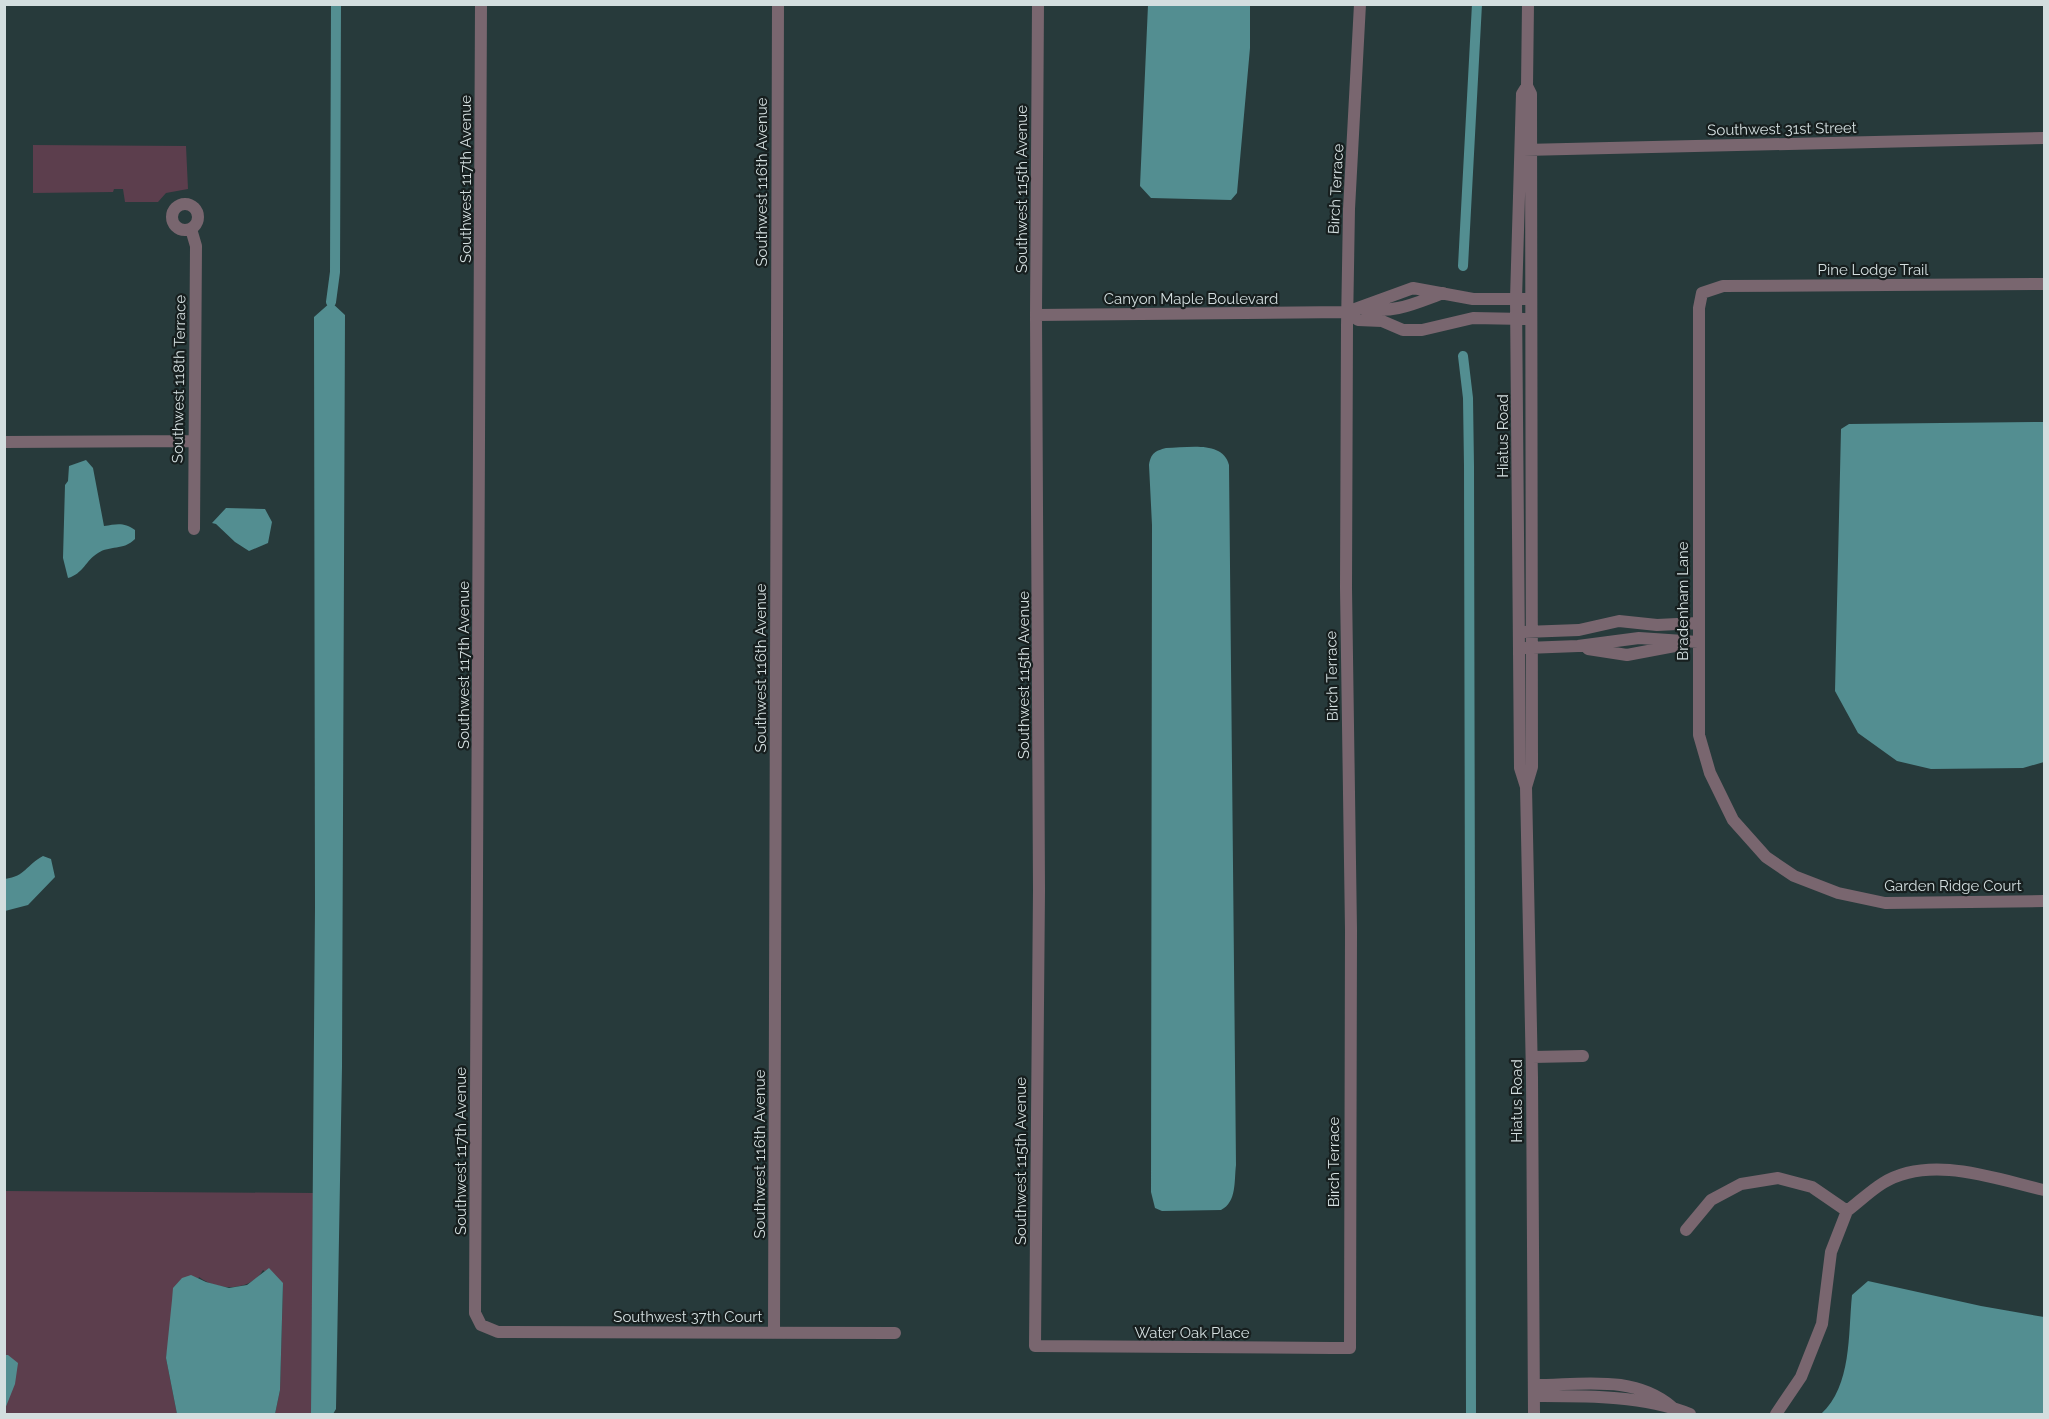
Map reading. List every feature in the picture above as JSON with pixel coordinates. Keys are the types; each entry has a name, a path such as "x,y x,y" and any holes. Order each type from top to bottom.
{"street":[{"name":"Southwest 117th Avenue","path":"481,4 475,1313 481,1325"},
{"name":"Southwest 116th Avenue","path":"774,1332 778,4"},
{"name":"Southwest 115th Avenue","path":"1035,1346 1039,747 1036,315 1038,4"},
{"name":"Birch Terrace","path":"1350,1348 1351,930 1346,588 1347,312 1349,209 1360,4"},
{"name":"Hiatus Road","path":"1528,4 1527,86 1522,94 1532,299 1525,648 1520,768 1526,787 1532,1057 1534,1414"},
{"name":"Southwest 31st Street","path":"1525,150 2044,138"},
{"name":"Hiatus Road","path":"1525,150 1516,299 1525,632"},
{"name":"Southwest 118th Terrace","path":"191,228 196,246 194,529"},
{"name":"Pine Lodge Trail","path":"1702,293 1723,286 2044,284"},
{"name":"Canyon Maple Boulevard","path":"1036,315 1347,312 1413,288 1473,299 1532,299"},
{"name":"Canyon Maple Boulevard","path":"1361,308 1382,312 1398,309 1444,292"},
{"name":"Bradenham Lane","path":"1702,293 1699,308 1699,735 1710,773 1733,820 1766,857 1794,876"},
{"path":"1398,309 1403,330"},
{"name":"Canyon Maple Boulevard","path":"1347,312 1358,320 1382,321 1403,330 1422,330 1473,318 1531,319"},
{"path":"4,442 193,441"},
{"path":"1525,632 1579,630 1614,622 1657,625 1698,623"},
{"path":"1635,623 1637,653"},
{"path":"1525,648 1578,646 1635,638 1698,642"},
{"path":"1578,646 1605,653 1628,655 1698,642"},
{"name":"Garden Ridge Court","path":"1794,876 1838,893 1885,903 2044,901"},
{"path":"1532,1057 1584,1056"},
{"path":"1776,1414 1801,1377 1822,1324 1832,1252 1847,1211 1885,1182 1923,1170 1957,1170 2044,1191"},
{"path":"1686,1230 1711,1200 1741,1184 1778,1178 1812,1187 1847,1211"},
{"name":"Southwest 37th Court","path":"481,1325 498,1332 896,1333"},
{"name":"Water Oak Place","path":"1035,1346 1350,1348"},
{"path":"1534,1391 1636,1386 1656,1393 1673,1408"},
{"path":"1534,1391 1673,1408 1690,1414"}],"shaded area":[{"path":"33,145 186,146 188,189 166,193 158,202 125,202 123,189 114,189 113,192 33,193"},
{"path":"5,1191 313,1193 311,1414 275,1414 280,1390 283,1284 263,1270 250,1282 233,1287 215,1285 199,1277 170,1336 166,1358 177,1414 5,1414"}],"water":[{"path":"1148,5 1250,5 1250,48 1237,193 1231,200 1151,198 1140,186"},
{"path":"331,302 345,315 342,1067 336,1409 333,1414 311,1414 315,907 314,317"},
{"path":"2044,422 2044,762 2023,768 1931,769 1897,761 1858,733 1835,691 1841,429 1849,424"},
{"path":"1203,447 1212,449 1220,452 1229,465 1236,1165 1235,1184 1230,1202 1221,1210 1162,1211 1155,1208 1151,1192 1152,525 1149,465 1154,453 1166,448"},
{"path":"86,460 93,468 104,526 117,524 127,526 135,530 135,539 121,547 98,553 81,570 68,578 63,558 65,485 68,481 69,466"},
{"path":"226,508 265,509 272,522 268,543 249,551 212,523"},
{"path":"43,856 51,859 55,877 28,905 5,911 5,879 22,873"},
{"path":"269,1268 283,1283 280,1390 275,1414 177,1414 166,1358 173,1288 182,1278 191,1275 229,1288 247,1285"},
{"path":"1868,1281 1981,1306 2044,1317 2044,1414 1821,1414 1838,1389 1847,1359 1852,1295"},
{"path":"5,1355 18,1363 15,1384 5,1409"}],"waterway":[{"path":"331,302 335,272 336,4"},
{"path":"1463,266 1477,4"},
{"path":"1463,356 1468,398 1469,466 1471,1414"}]}
